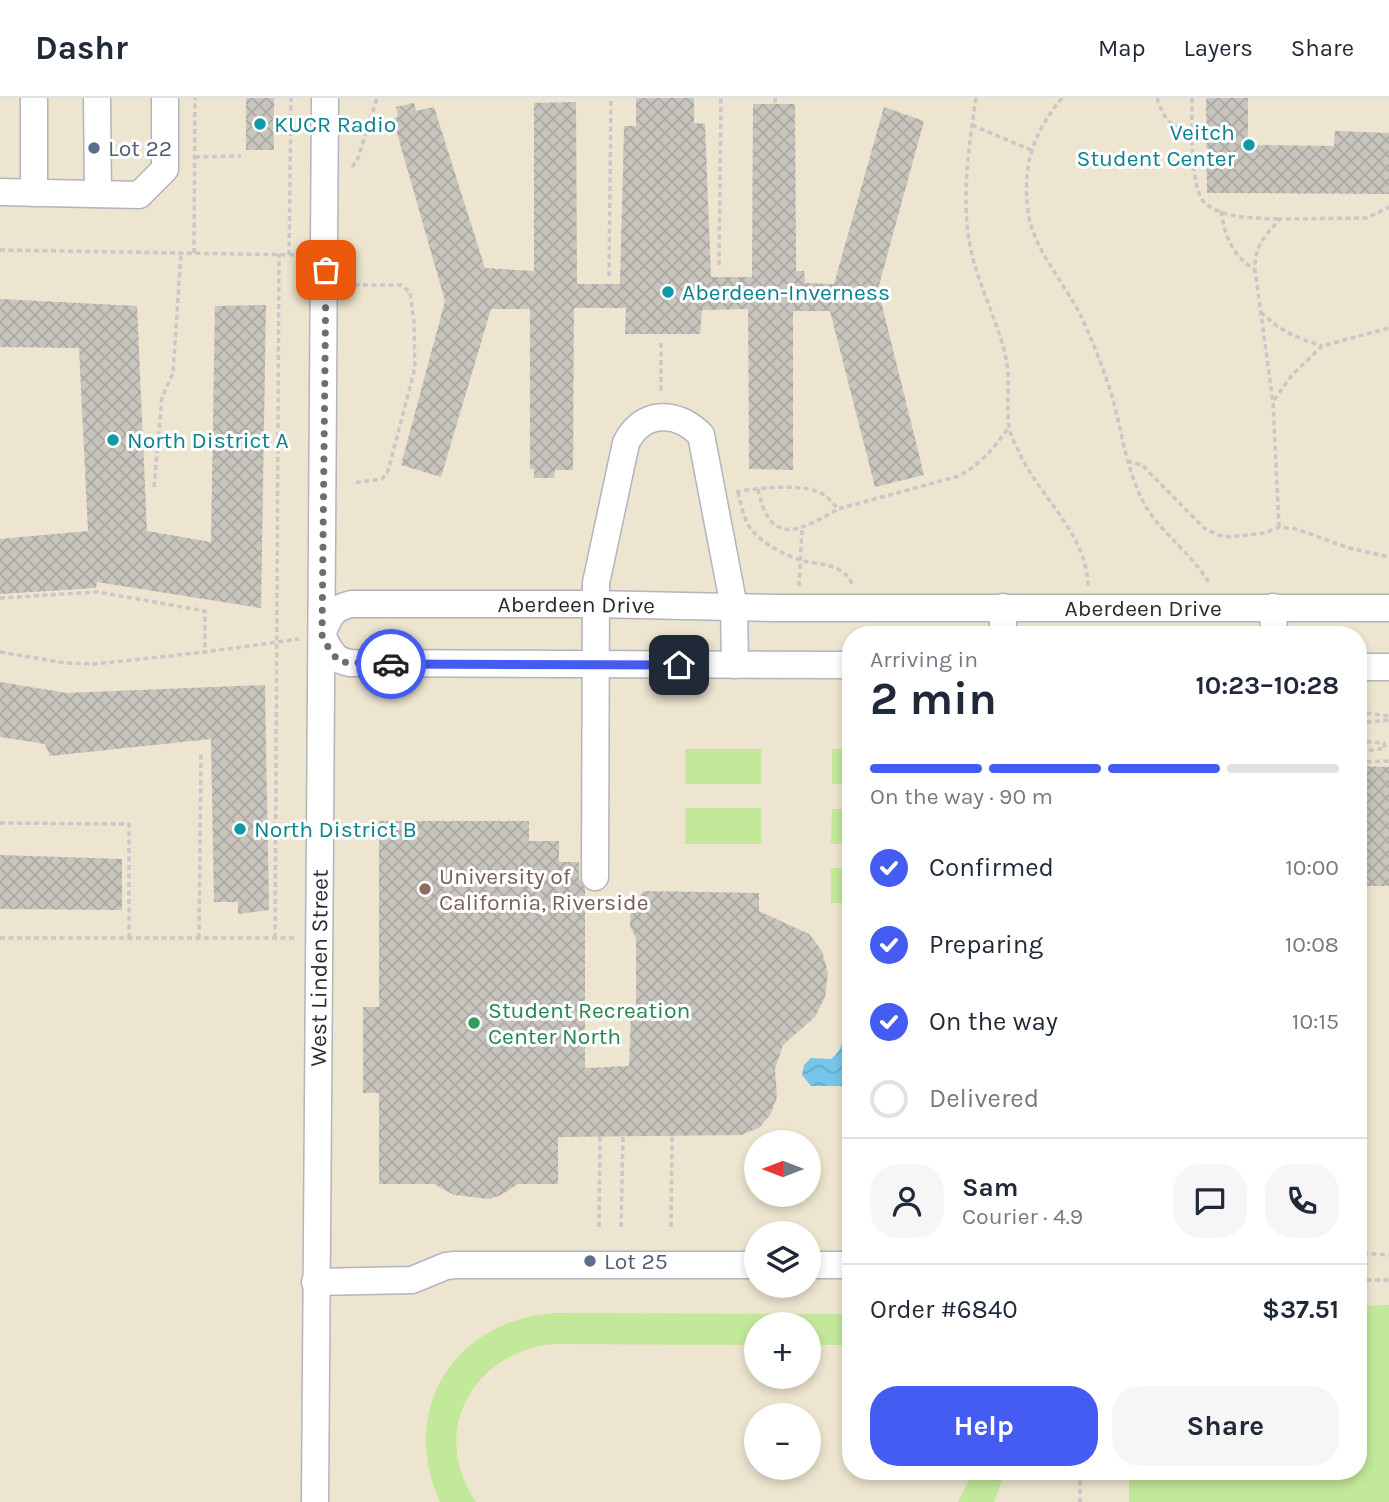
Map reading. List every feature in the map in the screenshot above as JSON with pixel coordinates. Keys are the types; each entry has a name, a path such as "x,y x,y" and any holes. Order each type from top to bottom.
{"street":[{"path":"34,98 34,193"},
{"path":"97,98 97,194"},
{"path":"0,192 138,195 165,169 165,98"},
{"name":"West Linden Street","path":"315,1502 325,98"},
{"path":"595,877 596,583 626,443 633,429 643,421 662,418 691,425 701,435 726,495 735,665"},
{"name":"Aberdeen Drive","path":"322,635 330,615 339,607 351,604 1389,608"},
{"path":"1003,607 1003,626"},
{"path":"1273,607 1274,626"},
{"path":"322,635 330,651 340,662 350,663 842,665"},
{"path":"1367,667 1389,667"},
{"path":"315,1282 412,1280 455,1265 744,1265"},
{"path":"821,1265 842,1265"}],"path":[{"path":"194,253 195,98"},
{"path":"289,255 291,98"},
{"path":"352,167 357,161 377,98"},
{"path":"609,276 611,98"},
{"path":"719,265 720,98"},
{"path":"976,98 967,180 966,219 975,265 1001,335 1007,365 1009,427 1022,458 1080,552 1088,581 1087,607"},
{"path":"1062,98 1045,119 1031,150 1027,183 1028,214 1038,242 1082,317 1112,398 1136,488 1148,510 1207,578 1213,590"},
{"path":"1157,98 1164,118 1178,130 1192,132"},
{"path":"1192,98 1192,132 1198,192 1205,204 1240,216 1280,219 1367,218 1389,207"},
{"path":"972,125 1031,150"},
{"path":"195,157 241,156"},
{"path":"1221,211 1225,236 1243,262 1255,270"},
{"path":"1279,527 1273,402 1254,258 1262,237 1280,219"},
{"path":"0,250 312,256"},
{"path":"154,487 162,397 173,373 181,253"},
{"path":"275,938 279,254"},
{"path":"337,283 352,286 401,285 410,292 414,322 415,368 388,471 382,479 352,483"},
{"path":"1261,312 1289,335 1322,346"},
{"path":"1273,402 1292,375 1322,346 1389,328"},
{"path":"660,343 661,394"},
{"path":"758,488 761,505 769,519 778,527 802,529 838,509 959,476 976,466 991,452 1009,427"},
{"path":"1127,461 1142,466 1204,528 1219,535 1231,537 1264,533 1279,527 1296,529 1349,548 1389,556"},
{"path":"838,509 829,498 809,489 758,488 726,495 745,517 751,529 777,550 842,570 854,589"},
{"path":"799,589 802,529"},
{"path":"0,598 98,592 205,611 205,653"},
{"path":"0,652 66,663 95,664 205,653 322,635"},
{"path":"1367,714 1389,718"},
{"path":"1367,722 1389,718"},
{"path":"1367,742 1384,743 1385,748 1367,751"},
{"path":"199,938 201,754"},
{"path":"1367,762 1389,761"},
{"path":"0,823 129,824 129,938"},
{"path":"0,938 318,938"},
{"path":"671,1227 672,1136"},
{"path":"599,1227 600,1137"},
{"path":"621,1227 623,1137"},
{"path":"1367,1253 1389,1255"},
{"path":"1367,1280 1389,1280"},
{"path":"1080,1480 1080,1502"}],"shaded area":[{"name":"University of California, Riverside","path":"0,98 1389,98 1389,1502 0,1502"}],"green space":[{"path":"685,749 761,749 761,784 685,784"},
{"path":"832,749 842,749 842,785 832,784"},
{"path":"685,808 761,808 761,844 685,844"},
{"path":"832,809 842,809 842,844 831,844"},
{"path":"831,868 842,868 842,903 831,903"},
{"path":"1389,1305 1389,1502 1129,1502 1129,1480 1367,1480 1367,1306"},
{"path":"555,1313 744,1314 744,1345 555,1344 526,1350 501,1362 481,1379 467,1399 458,1423 457,1449 462,1475 476,1502 440,1502 429,1467 426,1434 431,1403 444,1375 463,1351 489,1332 519,1319"},
{"path":"821,1314 842,1314 842,1345 821,1345"},
{"path":"969,1480 1002,1480 994,1502 958,1502"}],"water":[{"path":"842,1043 842,1086 811,1086 802,1075 804,1065 811,1058 831,1059"}],"building":[{"name":"KUCR Radio","path":"246,98 274,98 274,150 246,150"},
{"name":"Aberdeen-Inverness","path":"636,98 694,98 694,123 705,124 711,277 752,277 753,104 795,104 796,271 804,271 805,283 834,284 884,107 924,121 878,289 924,475 875,487 830,311 793,311 793,470 749,469 748,309 702,310 700,334 625,334 626,308 574,308 573,470 555,470 554,478 534,478 534,469 530,469 530,309 491,309 441,477 401,465 445,301 393,119 398,117 396,107 414,103 416,111 434,107 485,268 534,271 534,103 576,102 577,284 620,284 624,126 636,126"},
{"name":"Veitch Student Center","path":"1206,98 1248,98 1248,145 1334,146 1335,131 1389,133 1389,194 1207,193"},
{"name":"North District A","path":"0,299 137,306 147,531 211,542 215,306 266,305 261,608 97,582 96,588 0,594 0,539 88,531 79,348 0,347"},
{"name":"North District B","path":"0,682 67,693 265,685 269,910 238,914 238,902 214,902 211,739 50,756 45,744 0,737"},
{"path":"1367,766 1389,767 1389,886 1367,886"},
{"name":"Student Recreation Center North","path":"379,821 529,821 529,841 559,841 559,862 579,862 579,878 585,889 585,1068 629,1066 631,1010 636,1010 636,938 630,926 630,916 633,906 644,891 759,893 759,911 809,934 822,951 828,973 825,997 815,1017 783,1045 775,1069 777,1097 770,1115 759,1128 744,1130 741,1135 558,1137 558,1184 518,1184 490,1199 454,1195 434,1184 379,1184 379,1093 363,1093 363,1007 379,1007"},
{"path":"0,855 122,859 122,910 0,909"}],"way so far":[{"path":"326,270 322,635 330,651 340,662 391,664"}],"place":[{"name":"KUCR Radio","path":"260,124"},
{"name":"Veitch Student Center","path":"1249,145"},
{"name":"Lot 22","path":"94,148"},
{"name":"Aberdeen-Inverness","path":"668,292"},
{"name":"North District A","path":"113,440"},
{"name":"North District B","path":"240,829"},
{"name":"University of California, Riverside","path":"425,889"},
{"name":"Student Recreation Center North","path":"474,1023"},
{"name":"Lot 25","path":"590,1261"}],"route":[{"path":"391,664 679,665"}]}
